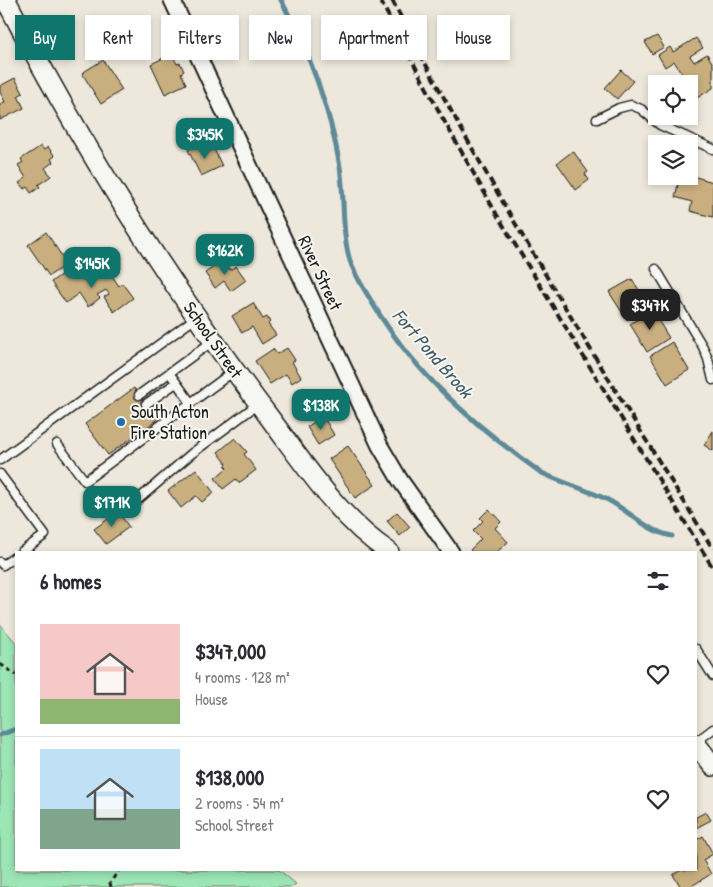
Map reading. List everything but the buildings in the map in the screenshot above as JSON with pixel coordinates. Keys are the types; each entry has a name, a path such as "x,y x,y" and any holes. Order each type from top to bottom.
{"street":[{"name":"School Street","path":"6,0 98,164 213,341 258,404 336,505 361,530 388,551"},
{"name":"River Street","path":"172,0 376,436 400,480 449,551"},
{"path":"697,744 713,766"}],"lane":[{"path":"597,119 619,108 631,105 641,109 660,125 713,149"},
{"path":"656,269 703,347 713,380"},
{"path":"0,460 197,317"},
{"path":"139,395 213,341"},
{"path":"58,444 85,481 234,371"},
{"path":"169,373 191,403"},
{"path":"146,404 176,383"},
{"path":"126,510 198,449 258,404"},
{"path":"0,474 45,535 22,551"},
{"path":"0,562 3,565 15,557"},
{"path":"697,651 713,676"},
{"path":"697,742 713,729"}],"path":[{"path":"0,664 15,674"},
{"path":"111,887 110,883 117,871"}],"green space":[{"path":"0,624 15,642 15,871 280,871 296,884 292,887 0,887"}],"waterway":[{"name":"Fort Pond Brook","path":"281,0 301,40 317,81 336,145 340,167 345,238 350,261 360,283 390,329 427,376 448,397 492,436 540,472 608,500 647,526 672,536"},
{"path":"0,735 15,729"}],"railway":[{"path":"380,0 497,215 713,568"},
{"path":"392,0 467,140 547,278 713,549"}],"place":[{"name":"South Acton Fire Station","path":"121,422"}]}
